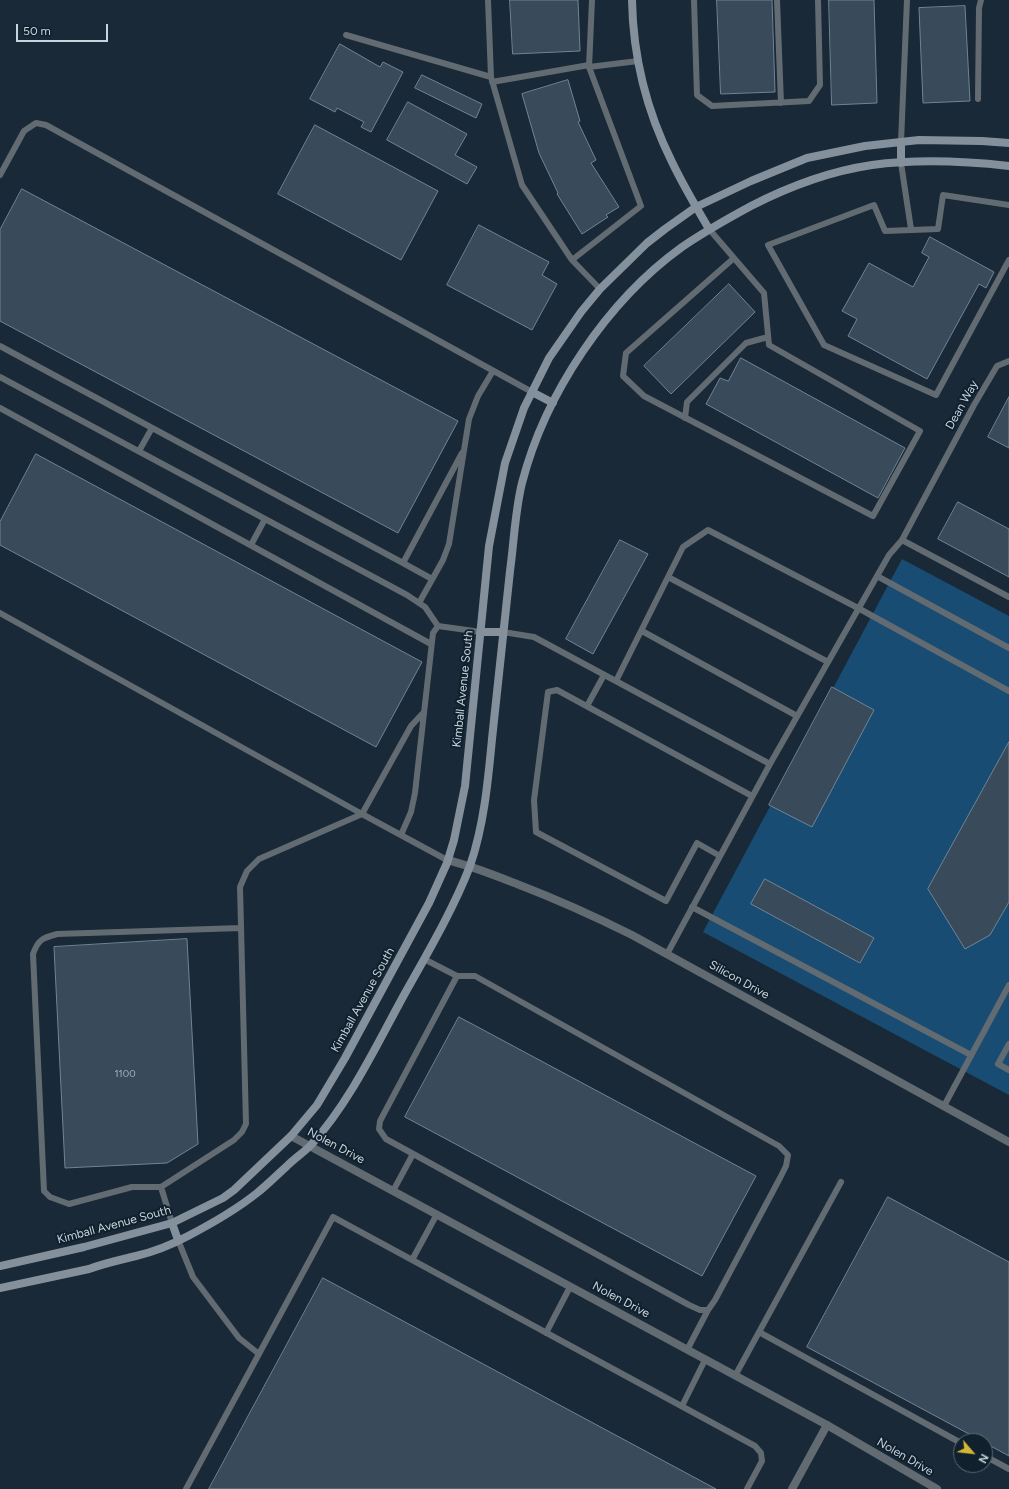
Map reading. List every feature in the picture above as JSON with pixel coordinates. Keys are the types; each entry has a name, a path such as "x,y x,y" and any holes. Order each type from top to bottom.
{"main road":[{"path":"632,0 632,21 638,61 646,95 658,130 672,162 709,229"},
{"name":"Kimball Avenue South","path":"0,1266 84,1247 172,1223 223,1198 234,1190 292,1136 317,1104 429,903 447,860 459,818 465,786 489,546 505,463 524,408 549,358 581,312 600,290 647,243 696,207 751,180 807,158 865,146 920,140 960,140 1009,143"},
{"path":"901,142 901,163"},
{"path":"0,1288 89,1269 142,1255 186,1237 255,1195 310,1146 343,1102 424,959 445,919 470,865 481,823 487,789 508,587 522,484 544,422 560,388 603,322 616,307 656,268 678,250 709,229 790,188 829,175 870,166 919,162 958,162 1009,166"},
{"path":"532,392 553,403"},
{"path":"481,632 503,632"},
{"path":"172,1223 178,1240"}],"street":[{"name":"Silicon Drive","path":"447,860 470,865 591,914 667,954 1009,1142"},
{"name":"Nolen Drive","path":"292,1136 826,1425 936,1489"},
{"path":"792,1489 826,1425"}],"lane":[{"path":"488,0 492,79 522,185 572,260 600,290"},
{"path":"572,260 642,206 589,66 592,0"},
{"path":"694,0 697,95 712,106 810,101 820,85 818,0"},
{"path":"777,0 781,102"},
{"path":"901,142 906,0"},
{"path":"978,99 978,8 981,0"},
{"path":"346,35 492,79 638,61"},
{"path":"0,175 24,132 36,124 46,125 532,392"},
{"path":"901,163 911,229"},
{"path":"1009,205 943,195 938,229 885,231 874,205 768,245 824,345 936,395 1009,260"},
{"path":"709,229 764,292 769,345 920,431 874,516 644,396 623,376 626,353 734,258"},
{"path":"685,418 688,402 746,343 768,337"},
{"path":"0,346 432,579"},
{"name":"Dean Way","path":"667,954 752,796 858,608 889,555 902,540 974,405 997,366 1009,361"},
{"path":"419,603 449,544 469,419 478,396 493,371"},
{"path":"0,377 407,595 426,607 438,626 481,632"},
{"path":"0,408 431,644"},
{"path":"139,451 152,428"},
{"path":"402,563 464,450"},
{"path":"251,545 265,518"},
{"path":"616,681 683,547 708,530 858,608 1009,692"},
{"path":"902,540 1009,598"},
{"path":"877,576 1009,648"},
{"path":"668,577 828,662"},
{"path":"0,612 447,860"},
{"path":"401,835 411,812 416,793 431,644 433,633 438,626"},
{"path":"642,631 797,716"},
{"path":"503,632 534,637 770,764"},
{"path":"587,706 604,675"},
{"path":"720,856 697,843 666,901 536,832 534,800 548,692 558,690 752,796"},
{"path":"241,928 57,934 44,937 36,944 33,954 44,1191 50,1197 69,1204 132,1187 161,1188 234,1140 242,1132 246,1124 240,887 247,871 259,859 362,814 411,726 424,712"},
{"path":"692,907 972,1055"},
{"path":"424,959 457,976 475,976 779,1146 788,1155 786,1166 780,1178 687,1350"},
{"path":"457,976 380,1121 379,1130 386,1139 413,1154 689,1305 700,1310 708,1310"},
{"path":"944,1106 1007,995 1009,986"},
{"path":"1009,1044 998,1064 1009,1070"},
{"path":"393,1191 413,1154"},
{"path":"735,1376 841,1182"},
{"path":"161,1188 172,1223"},
{"path":"412,1260 437,1214"},
{"path":"186,1489 333,1217 755,1446 761,1453 762,1461 747,1489"},
{"path":"178,1240 193,1277 239,1338 259,1354"},
{"path":"546,1333 570,1287"},
{"path":"759,1332 953,1439"},
{"path":"682,1406 705,1360"},
{"path":"993,1460 1009,1469"}],"shaded area":[{"path":"902,559 1009,616 1009,1095 703,932"}],"building":[{"path":"510,0 578,0 580,51 513,54"},
{"path":"717,0 772,0 775,92 721,94"},
{"path":"829,0 874,0 877,103 832,105"},
{"path":"965,6 970,101 923,103 919,8"},
{"path":"340,44 380,67 383,62 403,72 371,132 361,127 364,122 337,108 335,112 310,99"},
{"path":"422,75 482,104 476,118 415,88"},
{"path":"568,80 580,121 578,122 596,160 591,163 619,207 606,215 608,217 582,234 557,194 558,193 539,153 522,94"},
{"path":"408,102 467,134 455,155 477,167 467,184 387,140"},
{"path":"315,125 438,191 401,260 278,194"},
{"path":"22,189 458,421 398,533 0,321 0,230"},
{"path":"479,225 549,262 542,275 557,284 532,330 447,285"},
{"path":"930,237 994,272 986,288 979,284 927,379 848,336 857,319 842,311 869,263 913,287 929,257 922,253"},
{"path":"729,284 755,312 671,394 644,366"},
{"path":"741,358 905,448 878,498 706,404 720,378 728,381"},
{"path":"1009,397 1009,448 988,437"},
{"path":"36,454 422,662 376,747 0,545 0,522"},
{"path":"958,502 1009,529 1009,577 938,539"},
{"path":"620,540 648,554 593,654 566,639"},
{"path":"832,687 874,710 812,827 769,805"},
{"path":"1009,742 1009,902 990,935 965,949 928,889"},
{"path":"765,879 874,938 860,963 751,904"},
{"path":"187,939 198,1144 167,1163 65,1168 54,947"},
{"path":"459,1017 756,1176 702,1276 405,1117"},
{"path":"888,1197 1009,1262 1009,1456 993,1447 993,1433 967,1433 807,1347"},
{"path":"323,1278 716,1489 209,1489"}]}
